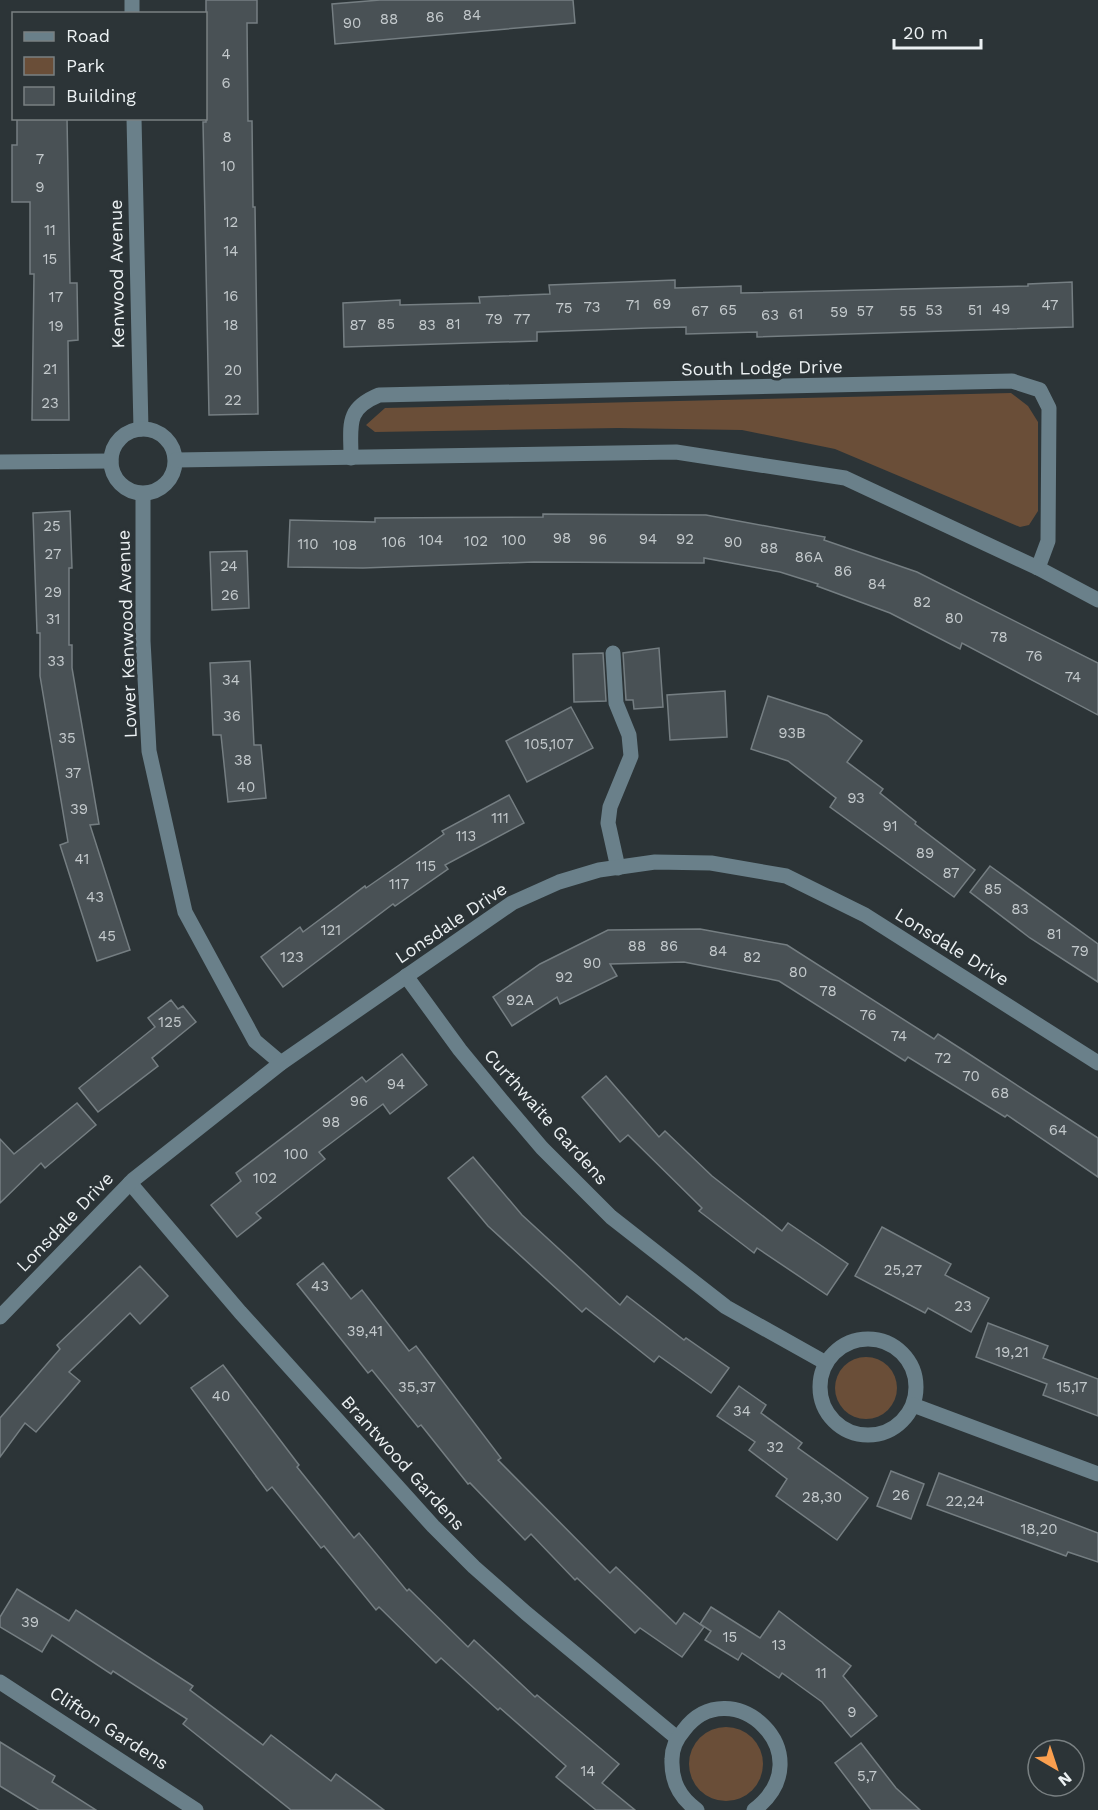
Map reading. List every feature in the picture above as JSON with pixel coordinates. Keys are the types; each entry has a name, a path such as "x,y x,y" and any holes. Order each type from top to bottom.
{"street":[{"name":"Kenwood Avenue","path":"134,120 141,429"},
{"name":"South Lodge Drive","path":"351,458 351,420 355,408 379,395 1012,381 1040,390 1049,408 1048,541 1038,568"},
{"path":"141,429 153,431 164,437 172,446 176,460 174,471 167,483 155,491 143,494 129,490 119,483 111,461 113,450 121,438 141,429"},
{"path":"176,460 676,452 844,478 1038,568 1098,600"},
{"path":"0,462 111,461"},
{"name":"Lower Kenwood Avenue","path":"143,494 143,641 149,751 185,912 255,1041 281,1063"},
{"path":"613,653 616,703 629,735 631,756 610,807 608,823 618,868"},
{"name":"Lonsdale Drive","path":"0,1317 130,1183 281,1063 512,903 559,882 618,868 656,862 711,863 786,876 865,915 1098,1063"},
{"name":"Curthwaite Gardens","path":"406,976 453,1041 508,1109 542,1148 611,1217 726,1307 826,1363"},
{"name":"Brantwood Gardens","path":"130,1183 240,1312 441,1535 474,1568 677,1738"},
{"path":"876,1339 890,1344 906,1357 916,1377 917,1391 913,1405 895,1427 882,1434 854,1434 830,1418 823,1405 820,1391 826,1363 847,1343 876,1339"},
{"path":"913,1405 1098,1474"},
{"name":"Clifton Gardens","path":"0,1682 196,1810"},
{"path":"697,1810 676,1788 672,1772 672,1754 677,1738 689,1723 705,1713 723,1709 741,1711 758,1719 771,1732 779,1749 780,1759 776,1786 765,1807"}],"green space":[{"path":"1011,393 1028,406 1038,422 1038,511 1029,525 1020,527 835,449 742,430 618,428 375,432 366,425 385,408"},
{"path":"860,1357 872,1357 888,1366 895,1376 897,1388 895,1400 888,1410 872,1419 860,1419 849,1414 840,1405 835,1394 835,1382 840,1371 849,1362"},
{"path":"719,1727 733,1727 747,1733 757,1743 763,1757 761,1778 747,1795 733,1801 719,1801 705,1795 695,1785 689,1771 689,1757 695,1743 705,1733"}],"building":[{"path":"206,0 257,0 257,23 247,23 248,121 252,121 253,207 255,207 258,414 209,415 203,122 207,120"},
{"path":"380,0 573,0 575,23 335,44 332,4"},
{"path":"17,120 67,120 70,283 77,283 78,340 68,341 69,420 32,420 34,274 30,274 30,202 12,202 12,145 17,145"},
{"path":"675,280 675,288 741,286 741,293 1028,286 1028,284 1072,282 1073,327 757,337 757,332 686,334 686,327 648,328 537,332 537,341 344,347 343,303 400,300 400,305 480,303 479,297 550,294 549,285"},
{"path":"70,511 72,568 69,568 69,645 72,645 72,668 99,824 90,825 130,950 97,961 60,845 68,842 40,676 40,633 37,633 33,513"},
{"path":"543,514 706,515 825,537 824,540 917,572 1098,663 1098,715 962,643 960,649 890,613 817,586 818,584 780,572 704,558 704,563 534,562 363,568 288,567 290,520 375,522 375,518 543,517"},
{"path":"247,551 249,608 212,610 210,552"},
{"path":"659,648 663,707 634,709 633,700 626,700 623,653"},
{"path":"603,653 606,701 574,702 573,654"},
{"path":"250,661 254,745 261,745 266,798 228,802 221,735 213,735 210,663"},
{"path":"725,691 727,737 670,740 667,695"},
{"path":"768,696 827,715 862,741 847,762 883,789 880,793 916,822 915,824 975,870 954,897 830,807 836,798 788,761 751,749"},
{"path":"571,707 593,748 527,782 506,741"},
{"path":"509,795 524,823 445,865 448,869 395,906 393,904 283,987 261,957 300,927 303,932 365,886 366,888 444,834 442,831"},
{"path":"990,866 1098,944 1098,982 1030,938 970,892"},
{"path":"700,929 787,945 934,1039 938,1034 1098,1138 1098,1177 1007,1115 1005,1117 908,1057 905,1061 779,981 684,962 610,964 617,976 560,1004 557,997 512,1026 493,997 540,964 608,930"},
{"path":"171,1000 178,1009 183,1006 196,1022 152,1058 158,1066 98,1112 79,1088 155,1027 148,1018"},
{"path":"402,1054 427,1085 390,1114 383,1104 319,1152 325,1159 256,1213 261,1218 237,1237 211,1205 241,1181 236,1173 362,1077 366,1082"},
{"path":"606,1076 659,1137 665,1131 712,1176 782,1231 788,1223 848,1264 827,1295 757,1248 754,1253 699,1211 702,1208 628,1135 620,1142 582,1097"},
{"path":"77,1103 96,1125 45,1168 41,1163 0,1203 0,1139 14,1154"},
{"path":"473,1157 522,1215 620,1305 627,1296 684,1340 686,1338 729,1368 711,1393 659,1356 654,1362 586,1308 582,1312 488,1226 448,1178"},
{"path":"882,1227 951,1264 945,1275 989,1298 971,1332 928,1308 925,1313 855,1276"},
{"path":"323,1263 351,1299 362,1290 409,1351 416,1346 501,1458 498,1460 610,1573 616,1567 676,1624 684,1613 704,1627 682,1657 640,1628 635,1633 577,1578 575,1580 531,1534 525,1540 470,1483 468,1484 421,1425 418,1427 372,1370 368,1373 297,1284"},
{"path":"140,1266 168,1296 140,1324 130,1313 69,1372 80,1381 36,1432 25,1423 0,1457 0,1418 60,1349 57,1345"},
{"path":"988,1323 1048,1346 1043,1358 1098,1379 1098,1416 1043,1395 1047,1384 976,1357"},
{"path":"223,1365 299,1465 297,1467 354,1538 359,1533 407,1591 409,1589 468,1647 474,1640 535,1697 537,1695 619,1764 602,1783 635,1810 596,1810 556,1777 566,1766 500,1708 498,1710 441,1658 436,1663 379,1607 376,1610 324,1546 321,1548 272,1487 267,1491 191,1388"},
{"path":"739,1386 766,1405 761,1413 802,1443 798,1448 868,1498 837,1540 776,1496 787,1479 749,1450 755,1442 717,1416"},
{"path":"891,1471 924,1484 911,1519 877,1506"},
{"path":"939,1473 1098,1533 1098,1562 1068,1552 1066,1556 927,1505"},
{"path":"17,1589 69,1621 76,1610 193,1686 190,1690 263,1745 271,1735 331,1781 336,1774 384,1810 291,1810 183,1724 187,1719 113,1671 111,1674 52,1635 42,1652 0,1627 0,1617"},
{"path":"711,1607 760,1638 779,1611 851,1666 843,1676 877,1716 851,1737 822,1702 782,1673 779,1678 742,1653 738,1660 705,1640 711,1631 700,1624"},
{"path":"0,1742 55,1776 52,1782 96,1810 39,1810 0,1786"},
{"path":"861,1743 896,1788 920,1810 871,1810 835,1763"}]}
